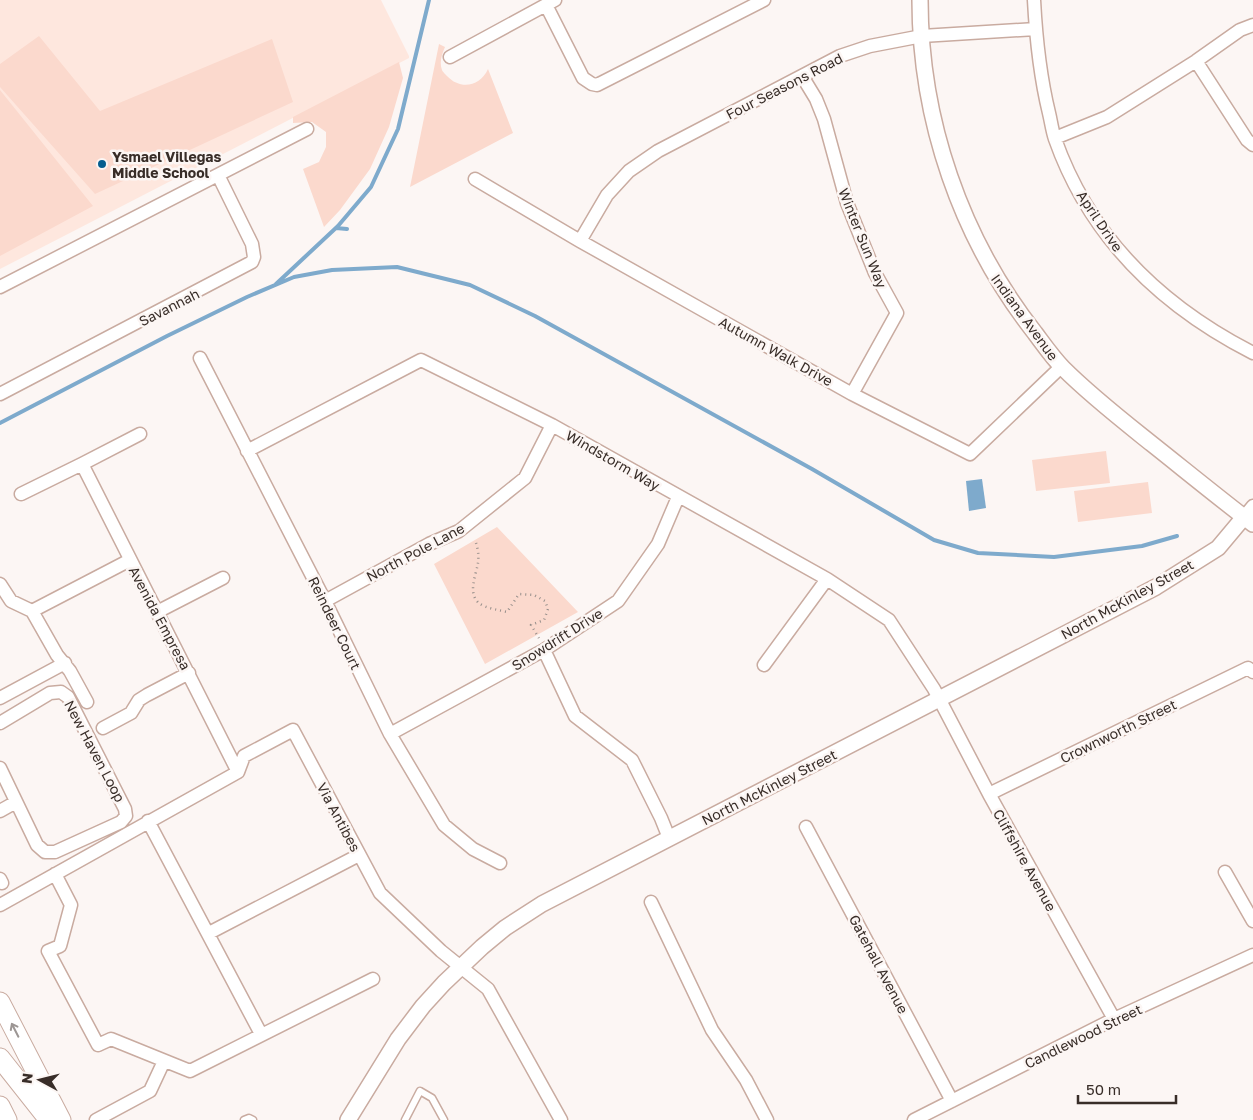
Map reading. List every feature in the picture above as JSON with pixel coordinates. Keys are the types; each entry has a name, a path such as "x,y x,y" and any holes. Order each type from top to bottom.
{"main road":[{"path":"0,1002 61,1120"},
{"path":"0,1058 49,1120"},
{"path":"0,1106 7,1120"}],"street":[{"path":"450,57 551,2 583,78 592,84 598,85 764,0"},
{"name":"Indiana Avenue","path":"920,0 926,77 934,121 947,169 963,214 1003,290 1062,366 1092,396 1250,516"},
{"name":"April Drive","path":"1034,0 1043,88 1054,138 1081,194 1104,232 1132,266 1170,301 1221,336 1253,353"},
{"path":"1054,138 1107,117 1196,61 1240,30 1253,25"},
{"name":"Four Seasons Road","path":"580,241 607,195 629,171 658,151 840,56 870,46 922,36 1036,29"},
{"path":"1196,61 1247,140 1253,145"},
{"name":"Winter Sun Way","path":"802,76 816,99 824,119 850,212 875,273 897,313 852,394"},
{"path":"0,287 307,129"},
{"name":"Savannah","path":"0,394 252,262 254,257 252,244 218,175"},
{"name":"Autumn Walk Drive","path":"475,179 580,241 852,394 970,454 1062,366"},
{"name":"Reindeer Court","path":"200,358 325,601 390,734 444,825 473,849 500,863"},
{"name":"Windstorm Way","path":"247,451 422,360 552,424 678,497 827,579 889,620 934,689 938,699"},
{"name":"North Pole Lane","path":"325,601 429,544 459,531 525,478 552,424"},
{"path":"21,494 140,434"},
{"name":"Avenida Empresa","path":"82,464 238,772"},
{"name":"Snowdrift Drive","path":"390,734 544,650 618,601 658,544 678,497"},
{"name":"North McKinley Street","path":"348,1120 398,1039 423,1006 460,967 505,928 542,904 1156,587 1218,548 1250,516"},
{"path":"32,611 130,560"},
{"path":"157,612 223,578"},
{"path":"764,665 827,579"},
{"path":"0,584 11,601 32,611 57,655 70,670 88,702"},
{"path":"544,650 575,716 632,760 669,838"},
{"path":"0,698 65,664"},
{"name":"Crownworth Street","path":"988,794 1251,670"},
{"path":"103,728 131,713 140,700 147,695 189,673"},
{"name":"New Haven Loop","path":"0,723 50,693 61,692 68,697 126,809 126,816 121,822 55,852 45,852 37,845 0,768"},
{"name":"Cliffshire Avenue","path":"938,699 988,794 1114,1019"},
{"name":"Via Antibes","path":"238,772 244,756 293,730 380,892 441,951 488,989 561,1120"},
{"path":"0,905 238,772"},
{"path":"0,810 16,802"},
{"path":"148,821 261,1034"},
{"name":"Gatehall Avenue","path":"806,827 952,1101"},
{"path":"209,933 359,855"},
{"path":"1225,872 1253,922"},
{"path":"55,874 71,905 60,946 48,951 98,1045 110,1039 190,1071 373,979"},
{"path":"651,902 712,1030 746,1080 767,1120"},
{"name":"Candlewood Street","path":"914,1120 1114,1019 1253,955"},
{"path":"96,1120 150,1091 164,1061"}],"lane":[{"path":"406,1120 420,1091 432,1098 444,1120"},
{"path":"244,1120 249,1118 253,1120"}],"path":[{"path":"476,543 478,562 473,596 481,605 507,612 519,594 534,595 545,601 548,609 544,620 531,625 539,638"}],"shaded area":[{"name":"Ysmael Villegas Middle School","path":"0,0 381,0 409,58 0,269"},
{"path":"39,36 100,111 272,39 293,102 95,194 0,87 0,64"},
{"path":"439,44 445,47 441,61 442,71 452,80 469,85 480,80 488,69 513,133 410,187"},
{"path":"399,62 403,78 389,127 370,169 340,210 324,227 303,169 319,162 326,147 326,132 312,122 293,123 293,117"},
{"path":"0,90 93,206 0,256"},
{"path":"1106,451 1110,483 1036,491 1032,460"},
{"path":"1148,482 1152,513 1078,522 1074,491"},
{"path":"497,527 578,612 485,664 434,564"}],"water":[{"path":"982,479 986,508 969,511 966,481"}],"waterway":[{"path":"276,284 338,226 371,187 398,129 429,0"},
{"path":"336,228 347,229"},
{"path":"0,423 167,336 247,297 294,277 332,270 397,267 470,285 535,316 812,469 934,540 978,553 1054,557 1142,546 1177,536"}],"place":[{"name":"Ysmael Villegas Middle School","path":"102,164"}]}
